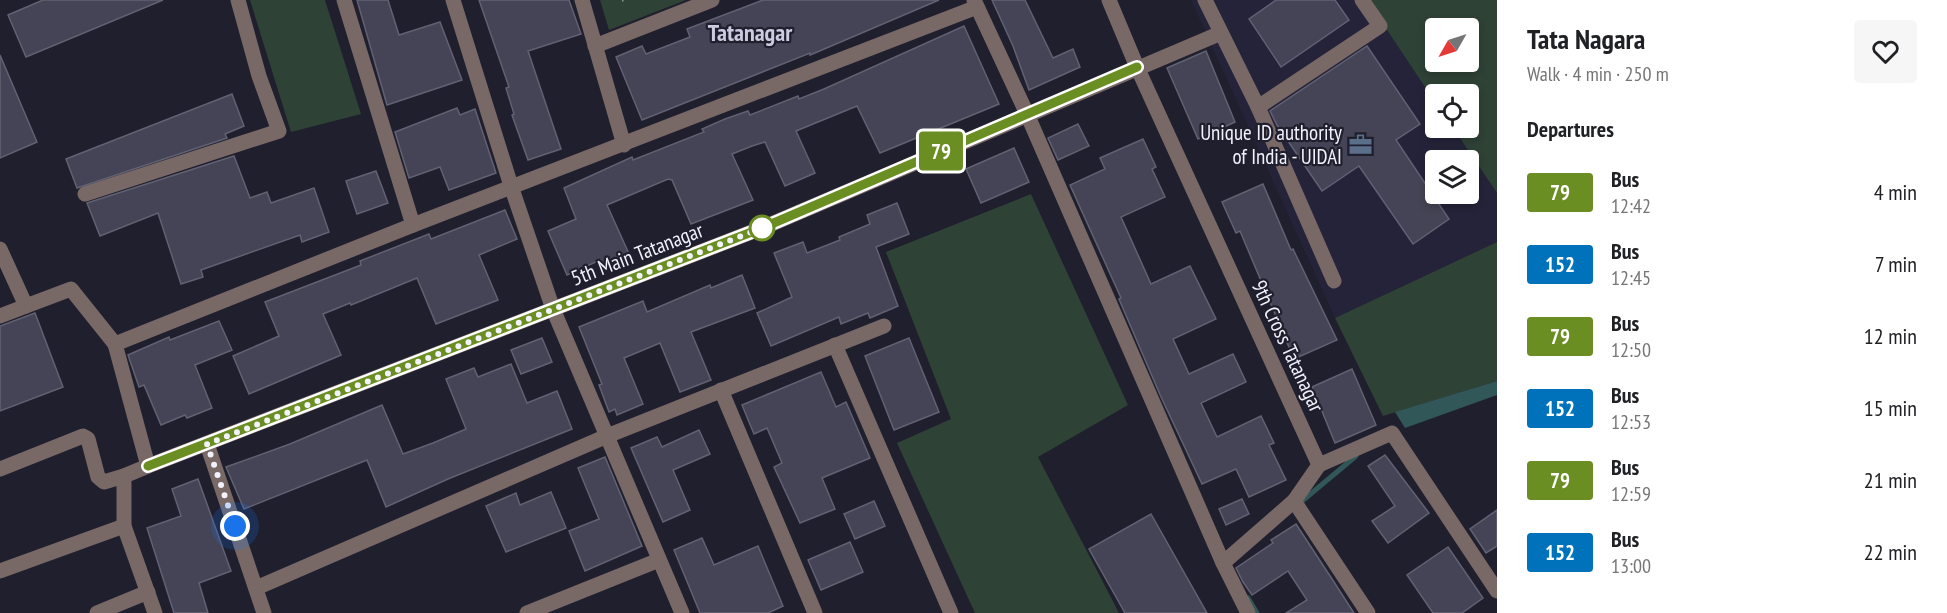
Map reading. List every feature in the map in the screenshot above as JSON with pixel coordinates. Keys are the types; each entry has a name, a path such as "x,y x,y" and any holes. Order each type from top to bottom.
{"street":[{"path":"85,194 279,131 259,76 238,0"},
{"path":"344,0 413,225"},
{"path":"453,0 512,189 553,309 682,613"},
{"path":"582,0 624,145"},
{"path":"595,46 712,0"},
{"name":"9th Cross Tatanagar","path":"1109,0 1137,67 1320,465"},
{"path":"1205,0 1258,107 1334,281"},
{"path":"1258,107 1380,26 1362,0"},
{"path":"115,344 413,225 624,145 976,4 1027,114 1223,563 1248,613"},
{"name":"5th Main Tatanagar","path":"124,476 768,226 1221,33"},
{"path":"0,249 26,306"},
{"path":"0,316 71,289 115,344 148,466"},
{"path":"256,588 607,436 884,326"},
{"path":"835,345 951,613"},
{"path":"721,390 815,613"},
{"path":"1223,563 1294,501 1320,465 1392,432 1497,591"},
{"path":"0,469 83,436 88,439 98,477 104,482 124,476 124,526 155,613"},
{"path":"207,444 264,613"},
{"path":"1294,501 1368,613"},
{"path":"0,571 124,526"},
{"path":"527,613 659,560"},
{"path":"97,613 148,592"}],"path":[{"path":"622,0 628,0"}],"shaded area":[{"path":"250,0 325,0 361,114 291,132"},
{"path":"600,0 686,0 609,30"},
{"name":"Unique ID authority of India - UIDAI","path":"1191,0 1367,0 1425,87 1425,138 1460,138 1468,150 1425,150 1425,204 1479,204 1479,166 1497,193 1497,242 1335,318"},
{"path":"1367,0 1497,0 1497,193 1479,166 1479,150 1468,150 1460,138 1479,138 1479,84 1425,84 1425,87"},
{"path":"1031,194 1128,405 1038,457 1119,613 975,613 897,443 951,419 886,252"},
{"path":"1497,242 1497,381 1383,416 1335,318"},
{"path":"1497,381 1497,395 1405,428 1395,412"}],"building":[{"path":"43,0 163,0 26,57 8,15"},
{"path":"357,0 388,0 399,35 440,22 462,80 387,105"},
{"path":"479,0 569,0 581,34 528,51 561,149 528,160 512,115 514,114 506,88 509,87"},
{"path":"763,0 939,0 810,55 810,53 642,120 616,57 642,46 646,54 690,37 687,29"},
{"path":"992,0 1025,0 1053,58 1073,49 1080,67 1029,90 1013,46"},
{"path":"1276,0 1335,0 1349,20 1281,67 1249,19"},
{"path":"964,26 999,104 880,153 857,106 796,131 815,173 785,186 765,142 752,146 732,154 753,200 691,224 672,180 668,179 607,205 630,256 603,268 600,260 567,275 548,231 576,219 564,188 632,157 633,160 704,132 702,129 725,119 748,111 750,115 798,96 799,99 824,89"},
{"path":"1367,46 1420,124 1396,140 1425,183 1425,204 1439,204 1449,219 1413,244 1359,166 1322,191 1270,111"},
{"path":"1206,51 1235,122 1198,139 1167,68"},
{"path":"0,55 37,142 0,158"},
{"path":"232,94 244,126 225,134 227,138 77,188 66,159"},
{"path":"457,108 460,115 475,109 496,173 449,190 440,167 409,178 395,132"},
{"path":"1078,124 1089,146 1058,160 1048,138"},
{"path":"1143,139 1156,167 1152,169 1165,197 1121,217 1151,284 1190,266 1216,319 1173,339 1189,374 1233,354 1246,382 1201,403 1217,437 1261,416 1274,443 1269,445 1286,480 1249,497 1236,469 1202,484 1161,397 1119,299 1121,298 1070,185 1105,169 1100,158"},
{"path":"1014,148 1029,182 981,203 966,169"},
{"path":"234,156 250,198 267,192 271,203 314,188 329,232 302,242 300,235 201,270 203,277 181,284 158,213 100,236 87,203"},
{"path":"376,171 388,203 357,214 346,181"},
{"path":"1263,184 1291,250 1293,249 1337,340 1294,359 1240,231 1236,233 1222,202"},
{"path":"897,203 909,234 876,247 898,306 870,318 868,313 841,324 839,317 771,346 757,313 792,297 774,253 803,242 807,253 840,240 839,237 870,224 867,215"},
{"path":"505,210 517,239 479,255 498,300 436,324 417,278 351,305 350,303 323,314 341,355 249,394 233,356 279,336 265,302 361,265 360,261 429,234 431,239"},
{"path":"742,275 755,308 691,332 711,380 680,392 660,343 624,358 643,404 617,415 615,409 609,412 599,385 602,384 579,327 643,301 647,312 710,285 711,288"},
{"path":"35,313 63,387 0,411 0,326"},
{"path":"219,321 232,350 195,365 212,408 187,418 185,415 161,425 144,385 139,387 128,355 169,337 170,340"},
{"path":"542,338 552,362 521,374 511,350"},
{"path":"909,338 939,412 894,430 865,356"},
{"path":"511,364 527,403 557,391 572,429 448,479 386,507 367,460 244,509 226,467 290,444 382,405 403,454 466,429 446,379 474,368 478,377"},
{"path":"1352,369 1376,425 1335,443 1312,387"},
{"path":"821,372 836,407 846,402 870,458 822,478 835,509 800,523 774,467 782,463 767,428 754,434 742,405"},
{"path":"699,430 710,454 673,470 690,510 663,522 631,448 657,437 662,447"},
{"path":"1385,455 1429,513 1388,543 1372,521 1395,506 1368,466"},
{"path":"605,457 642,546 585,571 569,531 599,519 578,468"},
{"path":"198,479 231,571 199,583 208,613 174,613 147,528 181,516 172,489"},
{"path":"551,492 566,528 506,552 486,506 516,493 520,505"},
{"path":"1242,499 1249,514 1226,525 1219,509"},
{"path":"874,501 885,526 855,539 844,514"},
{"path":"1497,510 1497,546 1486,553 1470,529"},
{"path":"1151,514 1207,613 1125,613 1089,549"},
{"path":"1296,524 1354,613 1286,613 1307,600 1288,571 1252,595 1243,582 1236,568 1273,543 1271,540"},
{"path":"702,538 714,565 758,546 783,606 768,613 700,613 674,550"},
{"path":"850,542 863,572 821,590 808,560"},
{"path":"1448,547 1483,598 1462,613 1433,613 1407,575"}],"waterway":[{"path":"1301,502 1356,456"},
{"path":"1248,598 1257,613"}],"bus line":[{"name":"79","path":"148,466 762,228 1137,67"}],"place":[{"name":"Unique ID authority of India - UIDAI","path":"1360,144"}],"district":[{"name":"Tatanagar","path":"750,32"}],"route":[{"path":"235,526 207,444 762,228"}]}
